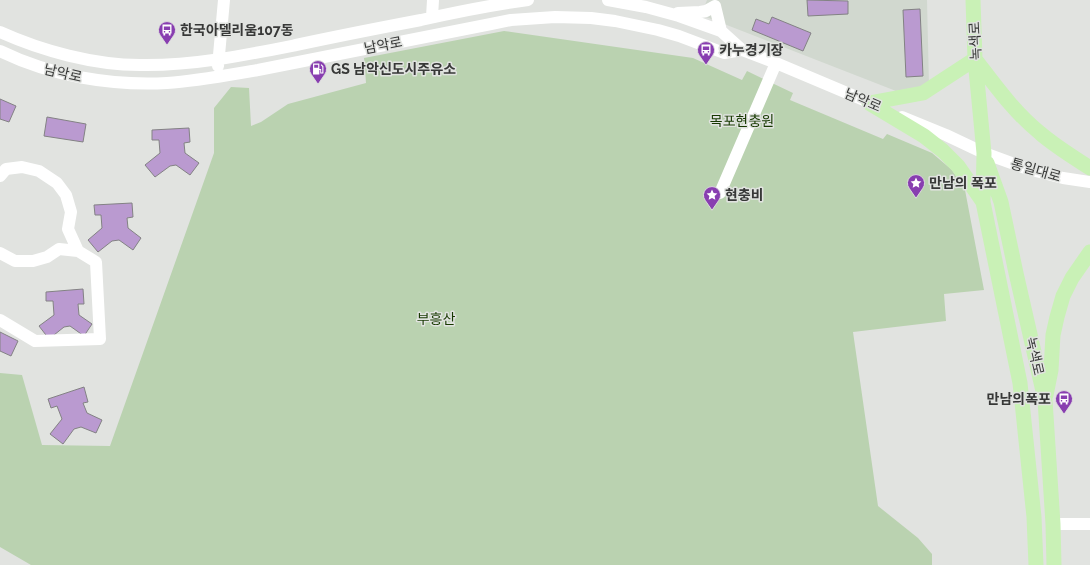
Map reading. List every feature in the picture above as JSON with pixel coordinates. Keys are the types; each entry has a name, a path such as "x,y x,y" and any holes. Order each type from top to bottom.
{"main road":[{"name":"녹색로","path":"973,0 975,59 984,153 983,202 1020,383 1034,517 1036,565"},
{"path":"869,103 923,93 975,59 1002,94 1022,116 1039,132 1090,168"},
{"path":"869,103 924,136 943,151 958,166 983,202"},
{"name":"녹색로","path":"984,153 1001,202 1045,400 1053,524 1054,565"},
{"path":"1045,400 1051,370 1053,335 1063,296 1072,278 1090,252"}],"street":[{"path":"216,77 224,0"},
{"path":"432,17 433,0"},
{"name":"남악로","path":"0,32 40,48 76,57 117,64 162,65 249,54 472,9 528,0"},
{"name":"남악로","path":"608,0 646,7 668,13 721,31 742,50 946,135 984,153"},
{"path":"668,13 706,11 715,3 721,31"},
{"name":"남악로","path":"0,52 48,69 87,78 129,83 166,83 258,70 511,20 555,17 591,18 615,21 679,36 724,53 742,50"},
{"path":"720,193 776,63"},
{"name":"통일대로","path":"984,153 1040,173 1090,182"},
{"path":"0,176 6,169 22,167 39,171 57,183 66,195 71,212 65,241 59,249 47,257 33,261 15,261 0,253"},
{"path":"68,229 78,250"},
{"path":"0,320 35,341 100,339 96,262 78,250 59,249"},
{"path":"1053,524 1090,524"}],"shaded area":[{"path":"707,0 927,0 929,85 896,91 701,15"}],"green space":[{"name":"부흥산","path":"504,31 693,58 742,80 747,71 793,93 790,100 883,139 887,134 932,153 952,170 965,190 984,290 944,294 946,321 853,332 878,506 918,538 932,554 932,565 31,565 0,547 0,373 22,375 42,445 110,446 214,153 214,108 231,87 249,88 251,126 261,122 288,104 366,83 364,58"}],"building":[{"path":"807,0 848,1 848,14 808,16"},
{"path":"920,9 923,76 906,77 903,10"},
{"path":"772,17 811,33 803,51 752,30 756,19 769,24"},
{"path":"0,99 16,106 9,122 0,119"},
{"path":"47,117 86,124 83,142 44,136"},
{"path":"189,128 190,142 184,143 185,153 199,163 190,175 176,165 170,166 155,177 145,165 160,153 159,140 152,140 152,130"},
{"path":"132,203 133,217 127,218 128,228 141,238 133,250 119,240 112,241 98,252 88,240 102,228 101,215 95,215 94,205"},
{"path":"83,289 84,304 78,304 79,315 92,324 84,336 70,326 64,327 49,339 39,326 54,315 53,301 46,301 46,292"},
{"path":"0,332 18,341 11,356 0,351"},
{"path":"84,387 88,402 83,403 87,413 102,420 96,433 81,427 74,429 63,444 50,434 62,419 57,406 51,408 48,399"}],"place":[{"name":"한국아델리움107동","path":"167,45"},
{"name":"카누경기장","path":"706,65"},
{"name":"GS 남악신도시주유소","path":"318,84"},
{"name":"만남의 폭포","path":"916,198"},
{"name":"현충비","path":"712,210"},
{"name":"만남의폭포","path":"1064,414"}],"park label":[{"name":"목포현충원","path":"742,121"}]}
